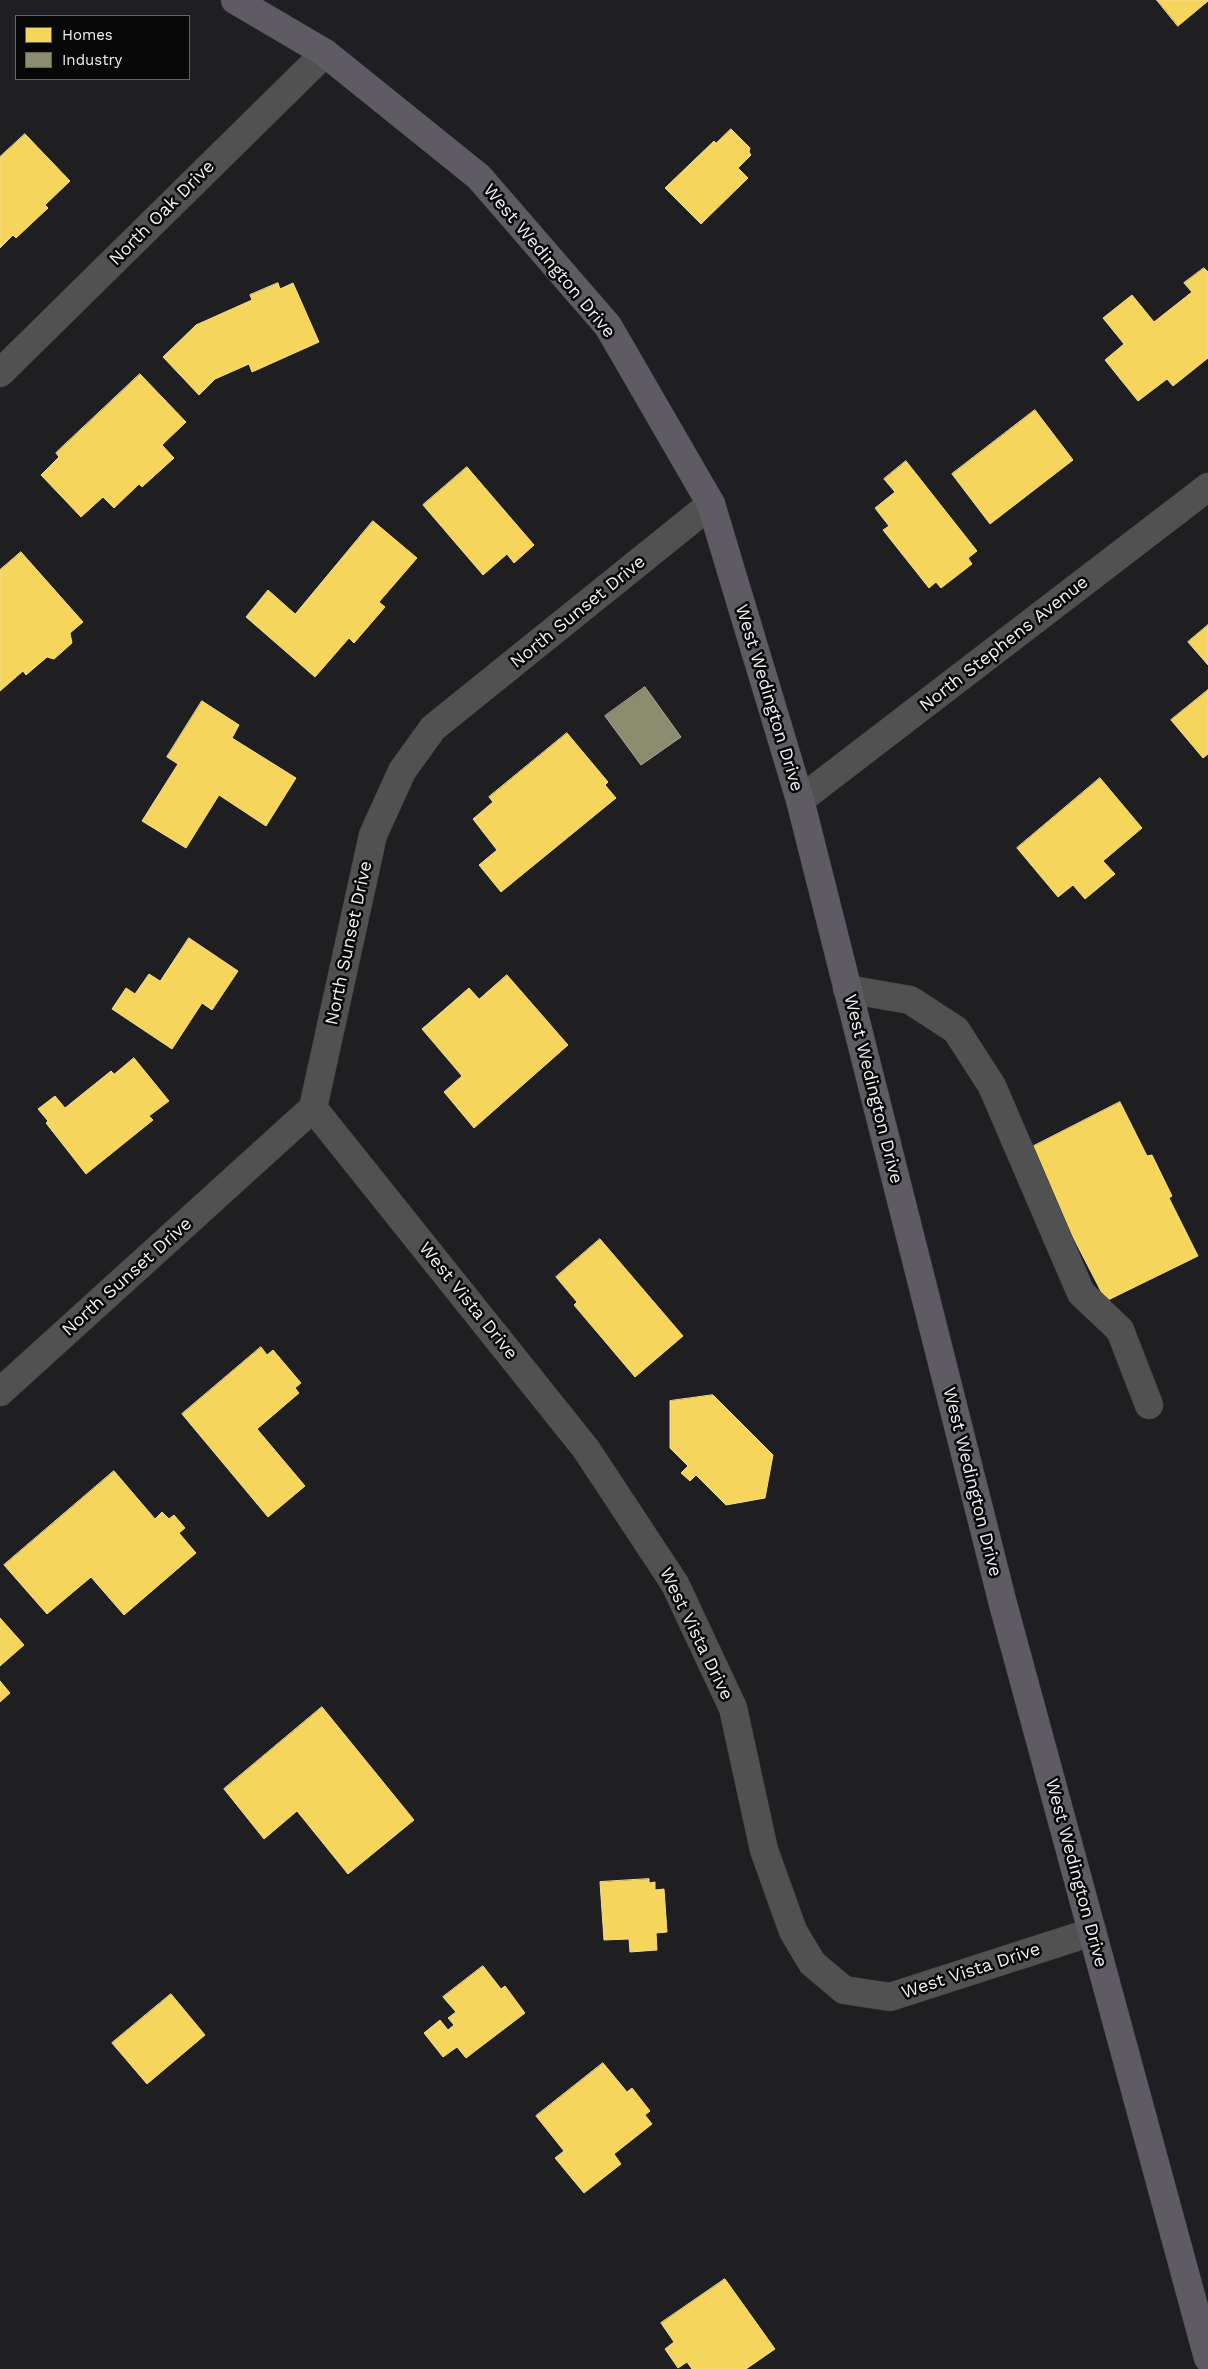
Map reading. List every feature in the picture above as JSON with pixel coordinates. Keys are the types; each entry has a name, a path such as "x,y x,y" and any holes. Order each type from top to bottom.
{"main road":[{"name":"West Wedington Drive","path":"235,0 325,53 479,177 608,326 711,504 800,800 1003,1604 1208,2358"}],"street":[{"name":"North Oak Drive","path":"0,374 325,53"},
{"name":"North Stephens Avenue","path":"800,800 1208,486"},
{"name":"North Sunset Drive","path":"0,1392 313,1108 373,835 402,771 433,728 711,504"},
{"path":"848,989 910,1000 956,1030 992,1086 1081,1293 1120,1330 1149,1405"},
{"name":"West Vista Drive","path":"313,1108 586,1449 675,1584 733,1708 764,1850 793,1931 812,1963 844,1990 890,1997 1092,1932"}],"building: Homes":[{"path":"1157,0 1208,0 1208,1 1178,26"},
{"path":"731,129 750,148 749,152 751,155 738,168 748,178 701,224 665,188 714,141 716,143"},
{"path":"25,134 70,181 45,205 48,208 16,238 13,235 0,248 0,157"},
{"path":"1204,268 1208,272 1208,358 1173,386 1167,379 1138,401 1105,360 1124,344 1103,318 1132,295 1154,322 1192,292 1184,283"},
{"path":"278,283 280,289 293,283 319,342 252,372 249,364 215,379 199,395 163,357 196,325 252,300 250,295"},
{"path":"140,374 186,422 162,445 174,458 142,487 139,484 114,508 103,497 81,517 41,475 59,457 56,453"},
{"path":"1035,410 1073,460 990,524 952,474"},
{"path":"906,461 977,551 968,558 972,564 941,588 936,582 929,588 883,530 889,526 875,508 895,492 884,479"},
{"path":"467,467 534,545 514,563 507,554 483,575 423,505"},
{"path":"373,521 417,558 379,602 385,607 354,643 349,638 315,677 246,617 268,590 295,614"},
{"path":"21,552 83,622 70,633 72,643 54,659 47,657 26,675 23,671 0,691 0,570"},
{"path":"1208,625 1208,665 1188,642"},
{"path":"1208,690 1208,754 1203,758 1171,720"},
{"path":"202,701 239,725 232,738 296,778 266,826 219,795 186,848 142,821 178,764 167,757"},
{"path":"567,733 608,782 605,785 616,798 501,892 479,865 497,850 473,819 493,802 489,797"},
{"path":"1100,778 1142,828 1103,861 1115,874 1085,899 1073,885 1058,897 1017,848"},
{"path":"189,938 238,971 212,1010 202,1003 172,1049 112,1009 126,988 135,994 149,974 160,981"},
{"path":"507,975 568,1045 474,1128 444,1092 462,1076 422,1029 469,988 479,999"},
{"path":"134,1058 169,1101 149,1116 153,1120 86,1174 46,1123 48,1121 38,1109 55,1096 65,1108 111,1071 114,1074"},
{"path":"1120,1102 1147,1156 1152,1155 1172,1196 1169,1198 1198,1256 1106,1301 1073,1237 1069,1240 1050,1201 1056,1198 1047,1179 1042,1182 1026,1150"},
{"path":"600,1239 683,1336 635,1377 574,1305 577,1302 556,1277"},
{"path":"261,1347 267,1355 273,1350 301,1383 295,1388 299,1393 257,1429 305,1486 268,1517 182,1414"},
{"path":"713,1395 773,1455 765,1498 726,1505 696,1475 690,1481 681,1473 688,1466 670,1448 670,1401"},
{"path":"114,1471 155,1519 162,1512 169,1519 174,1515 185,1528 179,1533 196,1553 124,1615 91,1577 47,1614 4,1565"},
{"path":"0,1618 24,1645 0,1666"},
{"path":"0,1681 10,1693 0,1702"},
{"path":"322,1707 414,1820 348,1874 297,1811 264,1839 224,1789"},
{"path":"649,1879 649,1883 655,1882 655,1890 664,1889 667,1932 656,1933 657,1950 630,1952 629,1939 604,1940 600,1882"},
{"path":"483,1966 501,1989 505,1986 525,2013 466,2058 457,2047 443,2057 424,2033 440,2020 448,2030 454,2025 448,2018 456,2012 443,1997"},
{"path":"171,1994 205,2035 147,2084 112,2043"},
{"path":"603,2063 627,2092 632,2088 650,2111 645,2115 652,2124 614,2154 621,2164 584,2193 555,2158 564,2151 536,2116"},
{"path":"725,2279 775,2349 746,2369 692,2369 687,2362 678,2368 665,2349 674,2342 661,2323"}],"building: Industry":[{"path":"645,687 681,737 641,765 605,716"}]}
